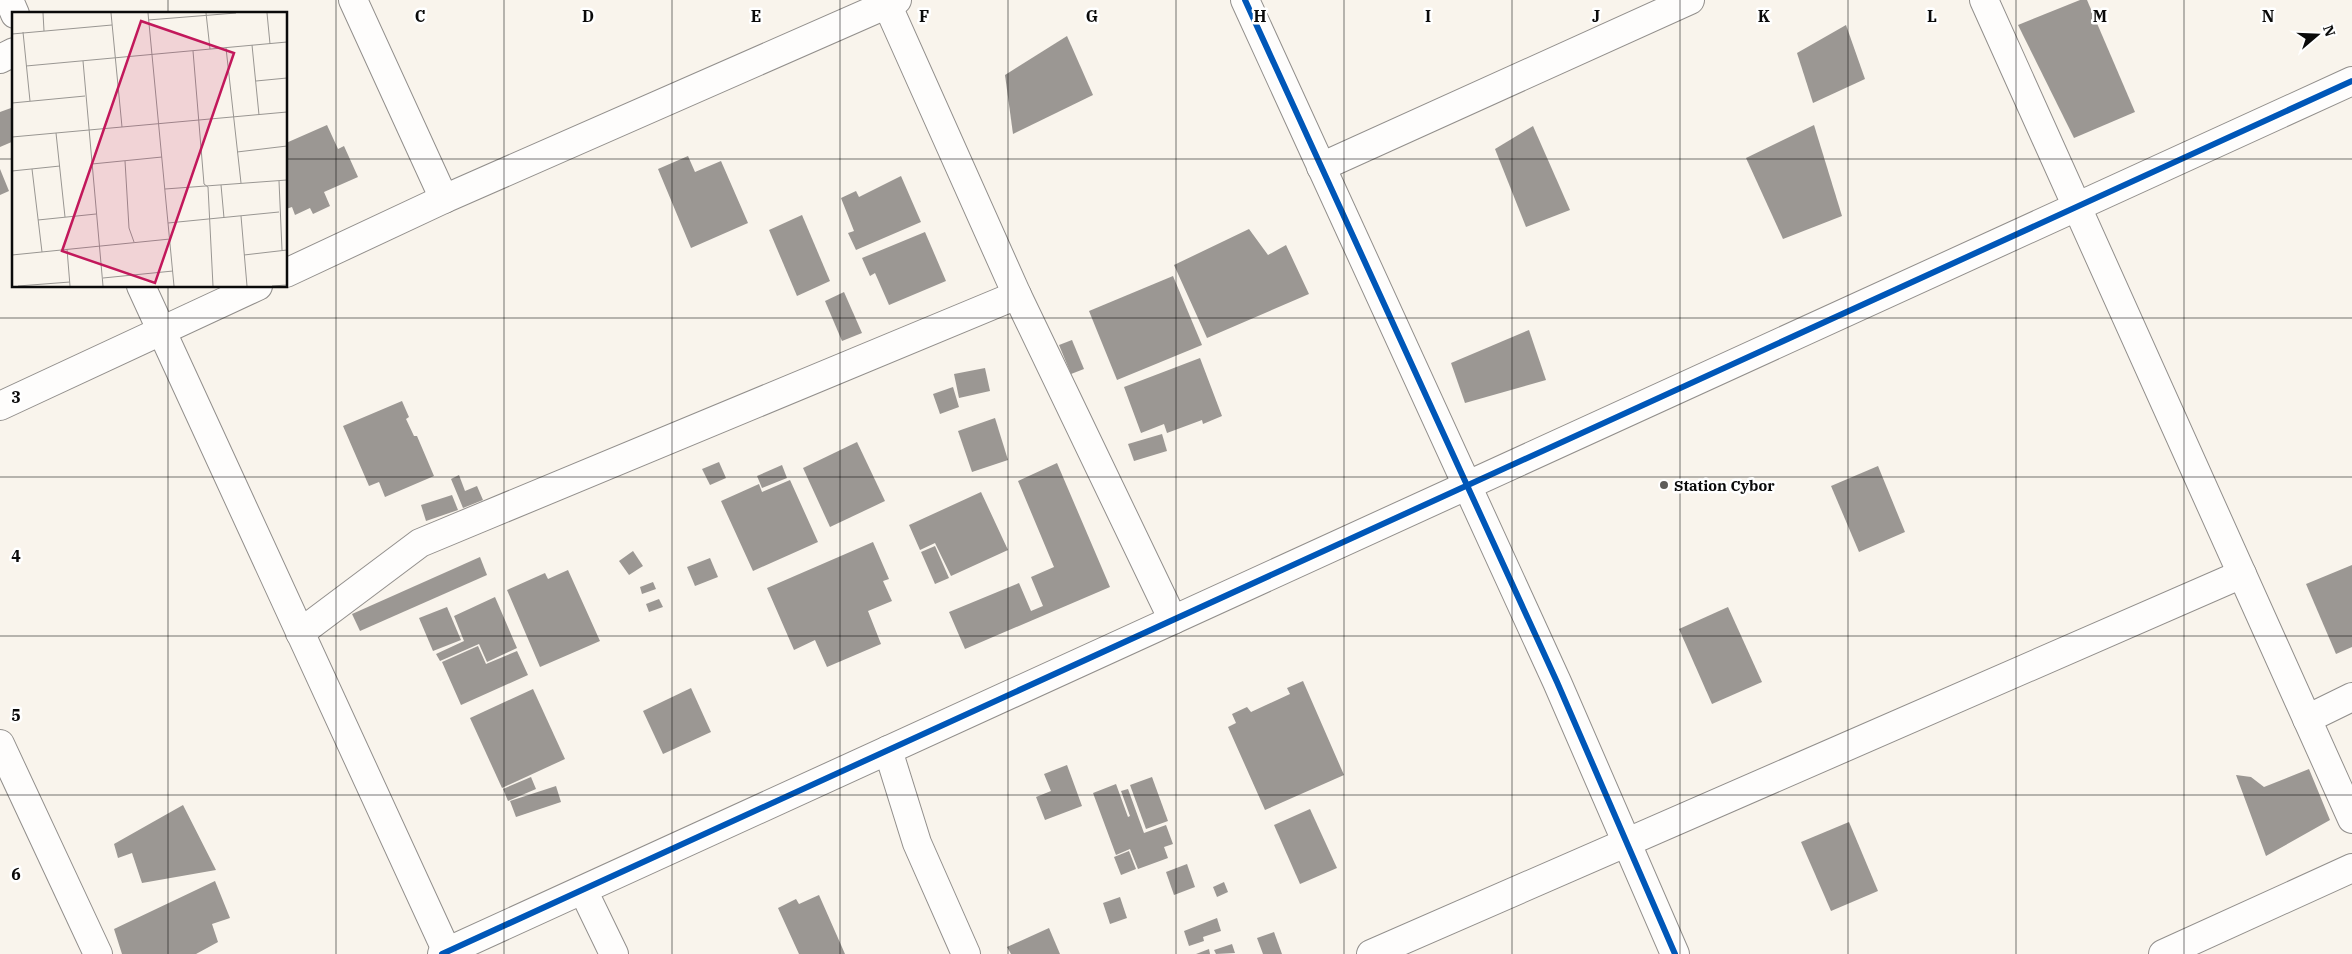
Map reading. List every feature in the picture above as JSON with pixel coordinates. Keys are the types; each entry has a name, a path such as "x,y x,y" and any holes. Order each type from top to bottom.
{"street":[{"path":"9,0 14,12"},
{"path":"353,0 444,199"},
{"path":"1245,0 1557,682 1675,954"},
{"path":"1321,167 1690,0"},
{"path":"1984,0 2352,819"},
{"path":"288,272 444,199 892,2 1017,295 1172,620"},
{"path":"0,58 12,53"},
{"path":"141,288 445,953 2352,81"},
{"path":"0,406 254,288"},
{"path":"300,633 420,544 1017,295"},
{"path":"1371,954 1627,844 2242,574"},
{"path":"2307,719 2352,697"},
{"path":"888,750 917,843 966,954"},
{"path":"2,753 98,954"},
{"path":"2163,954 2352,868"},
{"path":"583,890 614,954"}],"building":[{"path":"2080,0 2087,0 2135,112 2074,138 2018,25"},
{"path":"1846,25 1865,79 1813,103 1797,53"},
{"path":"1067,36 1093,95 1013,134 1005,75"},
{"path":"11,108 12,110 12,142 0,147 0,112"},
{"path":"327,125 338,149 344,146 358,177 324,192 330,206 313,214 310,208 295,215 292,207 288,208 288,142"},
{"path":"1814,125 1842,216 1783,239 1746,158"},
{"path":"1533,126 1570,210 1526,227 1495,149"},
{"path":"688,156 695,172 721,161 748,223 691,248 658,169"},
{"path":"0,169 9,191 0,195"},
{"path":"901,176 921,222 856,250 848,233 854,231 841,198 856,191 859,197"},
{"path":"802,215 830,281 797,296 769,230"},
{"path":"1249,229 1268,255 1286,245 1309,294 1207,338 1174,265"},
{"path":"925,232 946,281 889,305 875,273 870,276 862,258"},
{"path":"1173,276 1202,345 1117,380 1089,311"},
{"path":"844,292 862,333 842,341 825,301"},
{"path":"1529,330 1546,380 1465,403 1451,363"},
{"path":"1072,340 1084,369 1071,374 1059,345"},
{"path":"1200,358 1222,416 1203,424 1202,420 1167,433 1164,424 1141,433 1124,387"},
{"path":"985,368 990,391 959,398 954,374"},
{"path":"953,387 959,407 940,414 933,394"},
{"path":"402,401 409,417 406,419 414,436 417,436 434,476 385,497 379,482 369,486 343,426"},
{"path":"995,418 1008,460 972,472 958,431"},
{"path":"1162,434 1167,451 1134,461 1128,444"},
{"path":"857,442 885,501 830,527 803,468"},
{"path":"719,462 726,478 710,485 702,469"},
{"path":"1057,463 1110,587 965,649 949,612 1019,583 1031,611 1043,606 1031,577 1054,567 1018,481"},
{"path":"782,465 787,478 762,488 757,476"},
{"path":"1878,466 1905,532 1859,552 1831,486"},
{"path":"459,475 465,491 477,486 483,500 463,508 451,479"},
{"path":"790,480 818,542 753,571 721,501 759,484 762,492"},
{"path":"981,492 1008,550 951,576 935,543 920,550 909,525"},
{"path":"452,495 458,510 426,521 421,505"},
{"path":"873,542 889,579 883,581 892,601 868,611 881,644 827,667 815,640 794,650 767,588"},
{"path":"935,546 949,578 935,584 921,552"},
{"path":"633,551 643,566 629,575 619,561"},
{"path":"480,557 487,575 360,631 352,614"},
{"path":"710,558 718,577 695,586 687,567"},
{"path":"2352,565 2352,647 2336,654 2306,584"},
{"path":"568,570 600,641 540,667 507,590 545,573 548,579"},
{"path":"653,582 656,589 642,594 640,587"},
{"path":"495,597 517,648 487,662 479,644 440,661 436,654 464,641 454,616"},
{"path":"659,599 663,607 649,612 646,604"},
{"path":"447,607 461,640 433,651 419,618"},
{"path":"1728,607 1762,682 1712,704 1679,629"},
{"path":"478,646 486,664 517,651 528,675 461,705 442,662"},
{"path":"1303,681 1344,775 1265,810 1228,727 1236,723 1232,714 1247,707 1251,712 1290,694 1287,688"},
{"path":"691,688 711,732 663,754 643,711"},
{"path":"533,689 565,759 502,788 470,718"},
{"path":"1067,765 1082,806 1045,820 1036,797 1051,791 1044,774"},
{"path":"2309,769 2330,820 2266,856 2236,775 2251,777 2264,787"},
{"path":"531,777 536,789 508,801 503,789"},
{"path":"1152,777 1168,821 1146,829 1130,785"},
{"path":"1116,784 1128,817 1130,816 1121,791 1128,789 1144,833 1166,825 1173,844 1164,847 1168,858 1138,869 1130,849 1116,855 1093,793"},
{"path":"556,786 561,802 516,817 510,801"},
{"path":"183,805 216,870 142,883 132,853 118,858 114,844"},
{"path":"1310,809 1337,868 1300,884 1274,825"},
{"path":"1849,822 1878,891 1831,911 1801,842"},
{"path":"1129,851 1136,869 1121,875 1114,857"},
{"path":"1187,864 1195,887 1174,895 1166,872"},
{"path":"215,881 230,918 212,924 218,942 196,954 122,954 114,929"},
{"path":"1224,882 1228,892 1217,897 1213,887"},
{"path":"819,895 845,954 799,954 778,908 796,899 799,904"},
{"path":"1120,897 1127,918 1110,924 1103,903"},
{"path":"1217,918 1221,931 1203,937 1204,941 1189,946 1184,931"},
{"path":"1049,928 1060,954 1011,954 1007,947"},
{"path":"1274,932 1282,954 1263,954 1257,938"},
{"path":"1232,944 1235,953 1216,954 1214,950"},
{"path":"1209,949 1210,954 1196,954"}],"cycle path":[{"path":"1245,0 1557,682 1675,954"},
{"path":"442,954 2352,81"}],"place":[{"name":"Station Cybor","path":"1664,485"}]}
